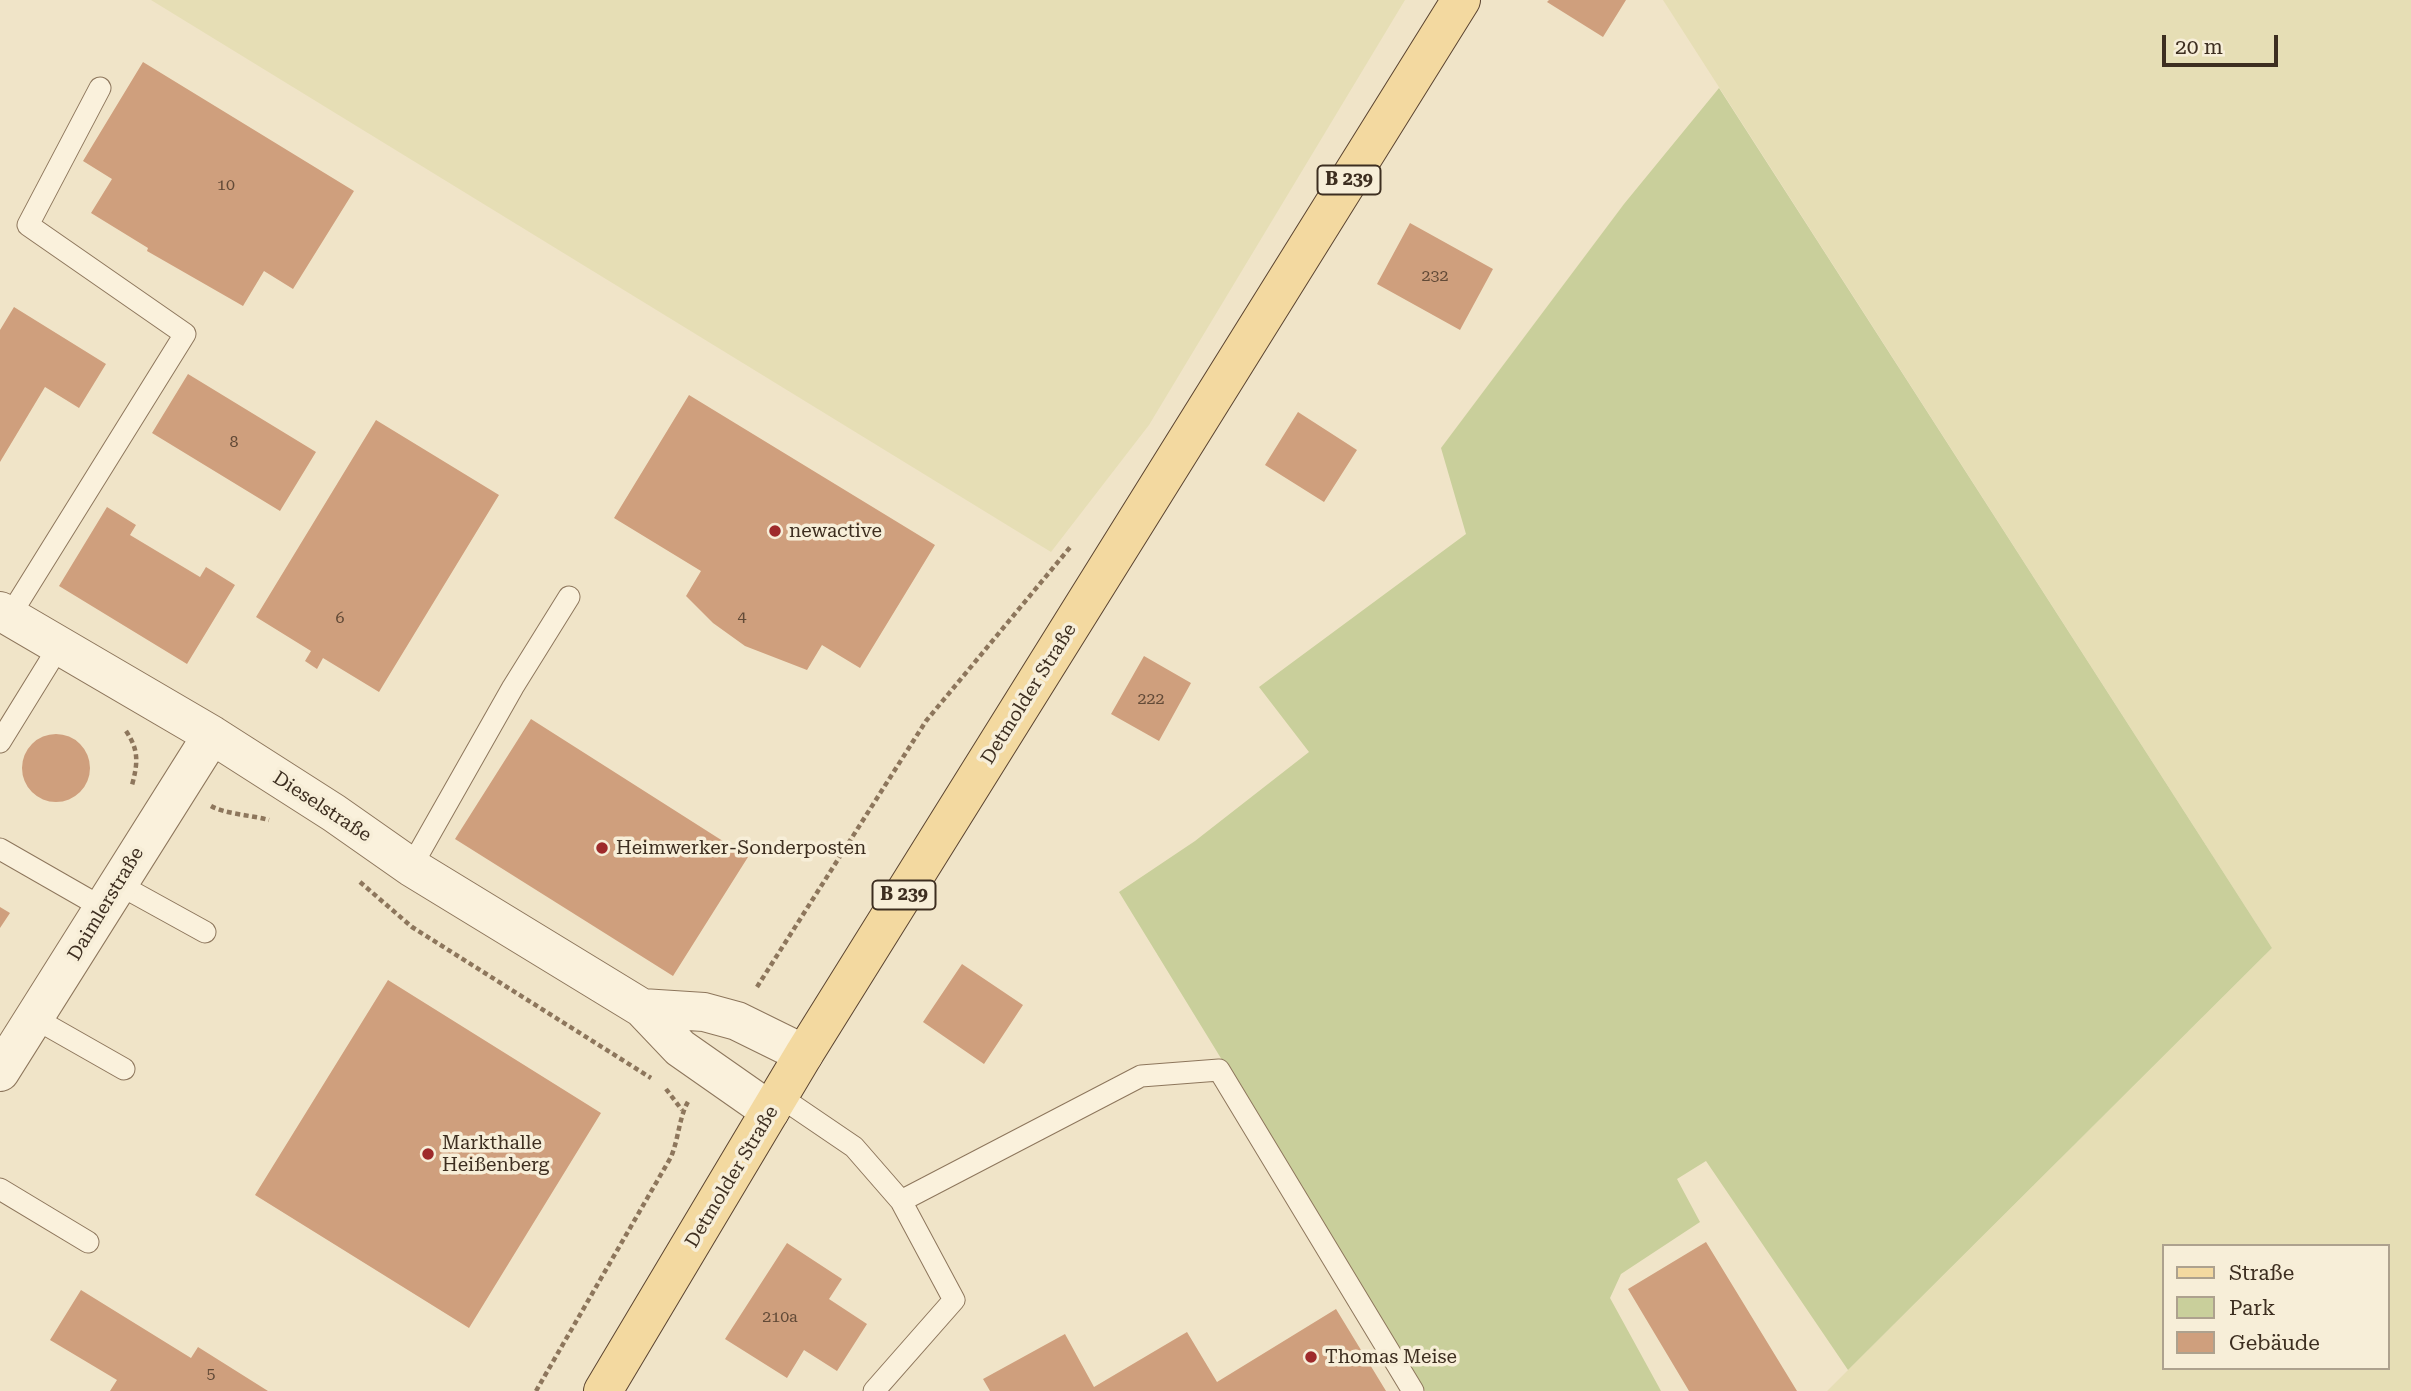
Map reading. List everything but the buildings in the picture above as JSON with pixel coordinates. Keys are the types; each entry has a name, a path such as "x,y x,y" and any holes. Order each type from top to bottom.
{"main road":[{"name":"Detmolder Straße","path":"603,1391 804,1054 1461,0"}],"street":[{"name":"Dieselstraße","path":"5,614 58,648 212,736 334,813 411,867 642,1008 680,1048 709,1070 775,1104"},
{"name":"Daimlerstraße","path":"0,1072 36,1019 178,786 212,736"},
{"name":"Dieselstraße","path":"642,1008 705,1012 737,1021 804,1054"}],"lane":[{"path":"5,614 185,334 29,225 100,88"},
{"path":"411,867 513,687 569,597"},
{"path":"0,742 58,648"},
{"path":"0,849 205,932"},
{"path":"36,1019 124,1069"},
{"path":"901,1201 1141,1076 1219,1070 1413,1391"},
{"path":"775,1104 854,1147 901,1201 954,1300 874,1391"},
{"path":"0,1189 88,1242"}],"path":[{"path":"737,1021 926,720 1073,544"},
{"path":"138,762 220,811 237,811 281,827"},
{"path":"357,879 412,927 641,1070 674,1096 682,1110"},
{"path":"536,1391 671,1157 680,1137 682,1110 709,1070"}],"shaded area":[{"path":"151,0 1405,0 1149,425 1051,552"},
{"path":"1663,0 2411,0 2411,1391 1827,1391 2272,948"}],"green space":[{"path":"1719,88 2272,948 1848,1370 1706,1161 1677,1179 1700,1222 1621,1274 1610,1298 1661,1391 1425,1391 1119,892 1195,841 1309,752 1259,687 1466,534 1441,448 1624,204"}],"place":[{"name":"newactive","path":"775,531"},
{"name":"Heimwerker-Sonderposten","path":"602,848"},
{"name":"Markthalle Heißenberg","path":"428,1154"},
{"name":"Thomas Meise","path":"1311,1357"}]}
